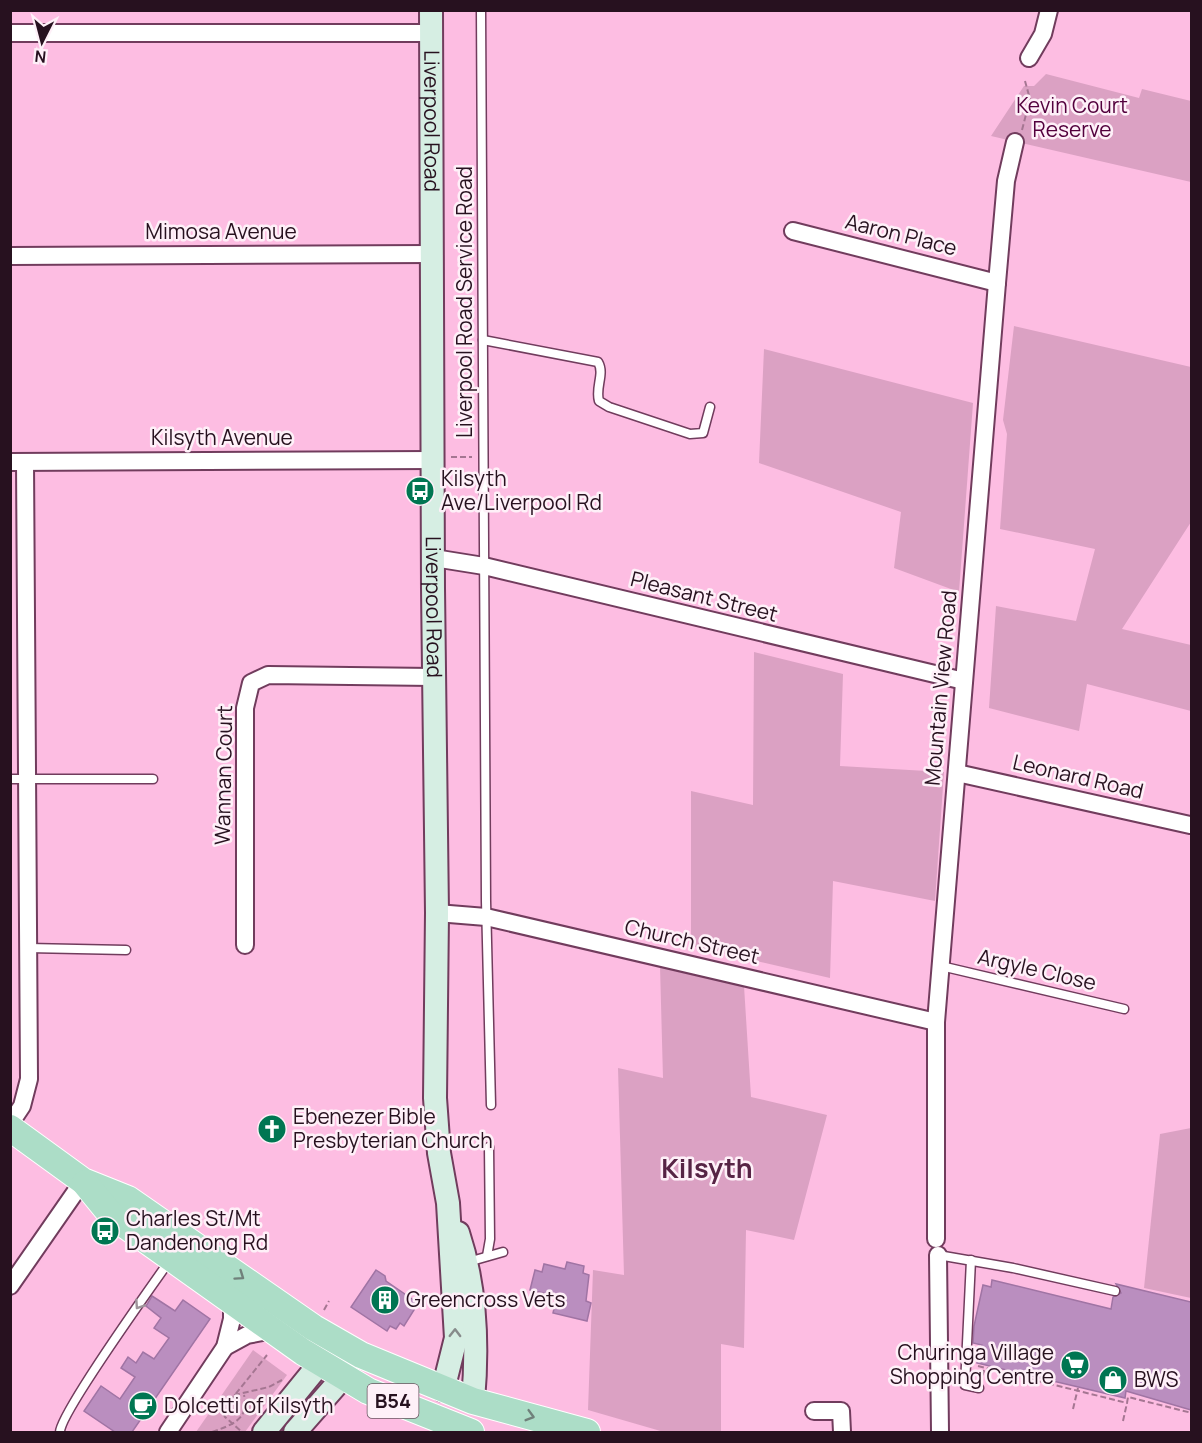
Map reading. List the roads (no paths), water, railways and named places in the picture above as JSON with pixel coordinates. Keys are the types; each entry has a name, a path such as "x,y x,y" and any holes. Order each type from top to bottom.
{"main road":[{"name":"Liverpool Road","path":"431,10 437,913 435,1098 439,1153 448,1203 456,1338 443,1390"},
{"name":"B54","path":"10,1126 83,1181 112,1216 321,1362 368,1391 471,1432"},
{"name":"B54","path":"83,1181 128,1199 314,1328 361,1355 473,1401 587,1432"},
{"name":"Liverpool Road","path":"448,1203 478,1259 473,1401"},
{"path":"264,1432 339,1341"},
{"path":"295,1432 361,1355"},
{"path":"443,1390 441,1409 445,1423 461,1415 473,1401"}],"street":[{"path":"1029,58 1043,34 1049,10"},
{"path":"10,33 431,33"},
{"name":"Mountain View Road","path":"940,1432 936,1022 1006,181 1015,142"},
{"name":"Aaron Place","path":"793,231 997,283"},
{"name":"Mimosa Avenue","path":"10,256 432,254"},
{"name":"Kilsyth Avenue","path":"18,462 434,459"},
{"path":"10,1126 22,1106 29,1079 27,948 19,779 18,462"},
{"name":"Pleasant Street","path":"434,558 484,566 964,681"},
{"name":"Wannan Court","path":"245,945 245,708 251,684 268,675 434,677"},
{"name":"Leonard Road","path":"957,773 1190,825"},
{"name":"Church Street","path":"437,913 486,917 936,1022"},
{"path":"10,1286 83,1181"},
{"path":"168,1432 225,1347 232,1319 232,1299"},
{"path":"225,1347 247,1335 273,1330"},
{"path":"814,1411 842,1411 842,1432"}],"lane":[{"name":"Liverpool Road Service Road","path":"481,10 486,917 491,1105"},
{"path":"483,340 598,362 601,372 598,400 609,407 690,434 703,433 710,407"},
{"path":"19,779 153,779"},
{"path":"27,948 126,950"},
{"name":"Argyle Close","path":"941,966 1124,1009"},
{"path":"478,1259 490,1239 489,1147"},
{"path":"937,1247 971,1260 1115,1291"},
{"path":"478,1259 504,1251"},
{"path":"60,1432 60,1425 79,1395 172,1257"},
{"path":"971,1260 965,1385 979,1388"},
{"path":"971,1286 982,1289"}],"place":[{"name":"Kilsyth Ave/Liverpool Rd","path":"420,491"},
{"name":"Ebenezer Bible Presbyterian Church","path":"272,1129"},
{"name":"Charles St/Mt Dandenong Rd","path":"105,1231"},
{"name":"Greencross Vets","path":"385,1300"},
{"name":"Churinga Village Shopping Centre","path":"1075,1365"},
{"name":"BWS","path":"1113,1380"},
{"name":"Dolcetti of Kilsyth","path":"143,1406"}],"district":[{"name":"Kilsyth","path":"707,1169"}],"park label":[{"name":"Kevin Court Reserve","path":"1072,118"}]}
